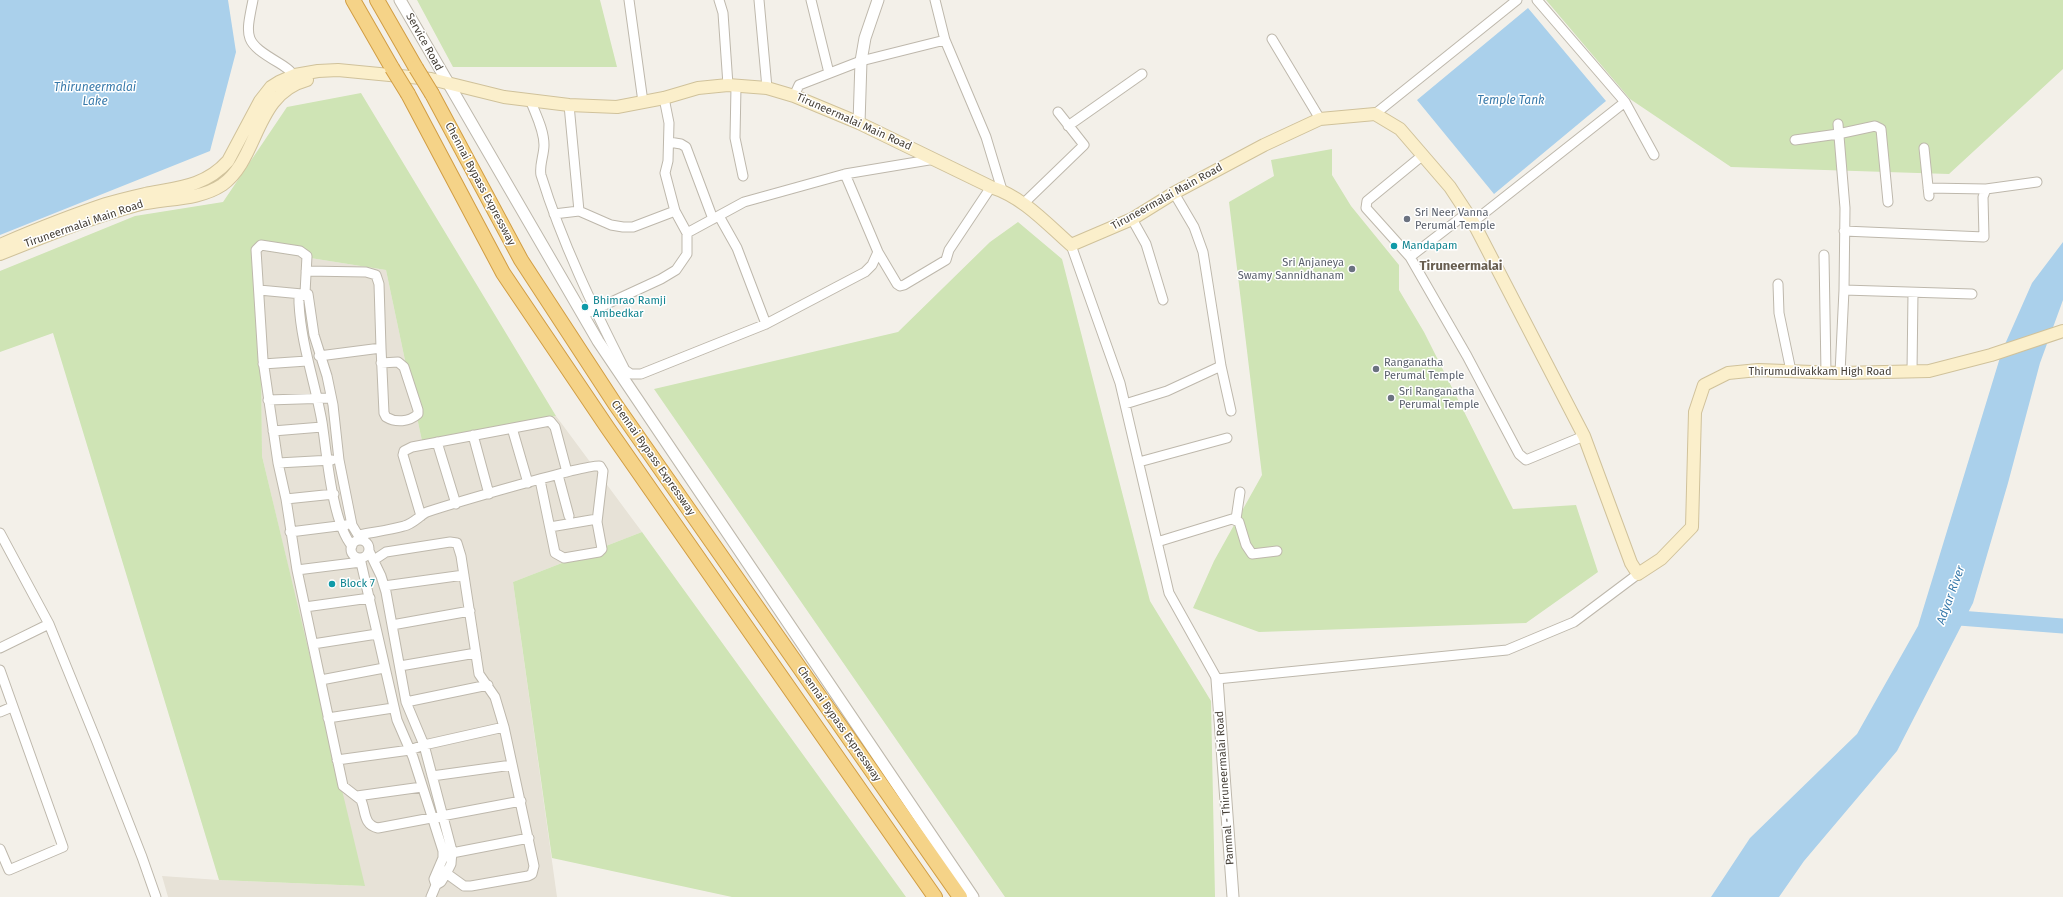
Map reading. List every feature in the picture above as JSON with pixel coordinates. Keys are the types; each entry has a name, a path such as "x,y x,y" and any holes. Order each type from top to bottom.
{"highway":[{"name":"Chennai Bypass Expressway","path":"352,0 408,94 503,273 612,433 935,897"},
{"name":"Chennai Bypass Expressway","path":"377,0 432,94 521,260 607,391 960,897"}],"main road":[{"name":"Tiruneermalai Main Road","path":"0,244 104,205 139,195 187,186 206,179 221,169 230,158 265,93 278,82 327,76 413,84 447,83 531,102 617,107 664,98 698,88 732,86 767,88 794,96 859,123 996,188 1024,204 1071,245 1132,219 1174,193 1264,145 1320,119 1375,114"},
{"name":"Tiruneermalai Main Road","path":"0,254 125,208 149,202 197,195 218,187 229,179 237,167 274,101 296,79"},
{"path":"1375,114 1400,129 1450,187 1470,217 1550,367 1584,436 1631,563 1638,574"},
{"name":"Thirumudivakkam High Road","path":"1638,574 1661,559 1692,527 1695,412 1704,384 1728,373 1758,370 1840,374 1929,371 1990,355 2063,331"}],"street":[{"path":"253,0 247,27 248,38 257,50 290,70 296,79"},
{"name":"Service Road","path":"400,0 598,341 973,897"},
{"path":"629,0 643,102"},
{"path":"719,0 723,13 732,86 734,138 743,176"},
{"path":"759,0 767,88"},
{"path":"811,0 829,73"},
{"path":"859,123 860,61 865,38 878,0"},
{"path":"845,174 878,252 897,284 904,285 946,260 949,250 996,188 986,137 945,40 935,0"},
{"path":"1375,114 1517,0"},
{"path":"1537,0 1625,102 1654,155"},
{"path":"1272,39 1320,119"},
{"path":"794,96 799,85 860,61 945,40"},
{"path":"1068,126 1142,74"},
{"path":"583,315 676,270 687,254 687,233 675,211 665,173 668,161 669,123 664,98"},
{"path":"531,102 541,127 544,144 540,172 554,214 595,310 625,370 631,374 641,374 766,324 865,272 872,265 878,252"},
{"path":"1410,257 1470,217 1625,102"},
{"path":"569,105 579,211"},
{"path":"1024,204 1084,145 1058,112"},
{"path":"1838,124 1845,208 1844,290 1840,374"},
{"path":"1795,140 1838,134 1875,126 1881,129 1888,202"},
{"path":"669,142 681,144 686,147 716,217 737,248 766,324"},
{"path":"1924,148 1928,192 1986,189 2037,182"},
{"path":"1423,155 1366,204 1366,208 1410,257 1467,356 1519,454 1526,460 1584,436"},
{"path":"687,233 744,202 845,174 936,159"},
{"path":"1844,231 1984,237 1983,197 1986,189"},
{"path":"1174,193 1194,227 1203,252 1221,366 1231,411"},
{"path":"554,214 579,211 611,225 633,227 675,211"},
{"path":"1132,219 1146,244 1163,300"},
{"path":"436,885 434,879 443,854 432,818 422,786 410,750 397,720 386,680 361,560 353,554 352,546 340,526 317,398 307,361 300,320 299,298 304,293 307,256 300,250 261,245 256,250 268,400 297,570 342,786 357,796 363,803 365,818 375,828 432,818 521,801"},
{"path":"1071,245 1120,383 1169,593 1217,679 1507,650 1574,622 1638,574"},
{"path":"1824,255 1826,373"},
{"path":"306,271 366,272 376,275 379,284 380,348 381,363 386,417 395,421 415,417 418,414 418,410 404,367 398,362 381,363"},
{"path":"1778,284 1779,313 1791,371"},
{"path":"259,290 308,294 314,335 319,356 327,376 339,460 352,524 360,538 367,543 384,586 406,702 424,745 452,853 447,872 441,882 436,885 431,896"},
{"path":"1844,290 1972,294"},
{"path":"1912,293 1912,371"},
{"path":"319,356 380,348"},
{"path":"264,364 307,361"},
{"path":"1125,404 1167,391 1221,366"},
{"path":"268,400 331,398"},
{"path":"421,516 403,455 404,451 412,447 550,421 553,423 568,472"},
{"path":"273,431 322,427"},
{"path":"512,428 528,483"},
{"path":"473,436 489,494"},
{"path":"1138,462 1227,438"},
{"path":"436,442 456,504"},
{"path":"278,463 339,460"},
{"path":"352,546 360,538 404,526 421,516 456,504 558,474 596,465 600,466 603,471 597,519 602,549 595,553 564,558 558,556 556,553 540,480"},
{"path":"558,474 569,516"},
{"path":"1240,492 1236,519 1246,545 1252,554 1277,551"},
{"path":"286,499 334,494"},
{"path":"550,527 597,519"},
{"path":"1157,542 1236,519"},
{"path":"290,532 352,524"},
{"path":"0,533 49,624 98,742 154,893"},
{"path":"297,570 361,560 366,556 454,541 459,547 479,674 495,697 504,727 534,866 532,874 528,876 471,886 459,883 447,872 439,868"},
{"path":"384,586 464,575"},
{"path":"305,607 370,598"},
{"path":"392,625 470,611"},
{"path":"0,648 49,624"},
{"path":"313,644 377,634"},
{"path":"400,666 476,653"},
{"path":"321,680 384,668"},
{"path":"0,670 63,847 9,870 0,849"},
{"path":"386,680 402,678"},
{"name":"Pammal - Thiruneermalai Road","path":"1217,679 1233,897"},
{"path":"406,702 488,685"},
{"path":"0,712 12,707"},
{"path":"328,718 394,708"},
{"path":"337,760 410,750 424,745 504,727"},
{"path":"432,776 512,765"},
{"path":"357,796 422,786"},
{"path":"452,853 529,838"}],"shaded area":[{"path":"260,250 386,270 422,441 556,416 642,532 513,582 557,897 168,897 162,876 364,886 262,456"}],"green space":[{"path":"417,0 600,0 617,67 453,67"},
{"path":"1546,0 2063,0 2063,69 1949,174 1731,167 1630,99"},
{"path":"361,93 556,416 422,441 386,270 260,250 262,456 365,886 219,880 53,333 0,352 0,271 135,216 223,202 287,107"},
{"path":"1332,149 1332,175 1351,206 1399,265 1399,290 1424,332 1513,509 1576,505 1598,572 1526,623 1259,632 1193,608 1214,561 1262,475 1229,202 1274,176 1271,160"},
{"path":"1018,222 1062,259 1150,601 1211,701 1215,897 1005,897 654,389 898,332 990,242"},
{"path":"642,532 906,897 732,897 552,858 513,582"}],"water":[{"name":"Thiruneermalai Lake","path":"0,0 228,0 236,52 210,151 0,235"},
{"name":"Temple Tank","path":"1528,8 1606,101 1494,194 1417,100"},
{"name":"Adyar River","path":"2063,242 2063,300 2040,363 2008,483 1973,603 1897,751 1804,861 1779,897 1711,897 1750,838 1857,734 1918,626 2002,351 2032,283"}],"waterway":[{"name":"Adyar River","path":"1946,617 2063,626"}],"place":[{"name":"Sri Neer Vanna Perumal Temple","path":"1407,219"},
{"name":"Mandapam","path":"1394,246"},
{"name":"Sri Anjaneya Swamy Sannidhanam","path":"1352,269"},
{"name":"Bhimrao Ramji Ambedkar","path":"585,307"},
{"name":"Ranganatha Perumal Temple","path":"1376,369"},
{"name":"Sri Ranganatha Perumal Temple","path":"1391,398"},
{"name":"Block 7","path":"332,584"}],"district":[{"name":"Tiruneermalai","path":"1461,266"}]}
